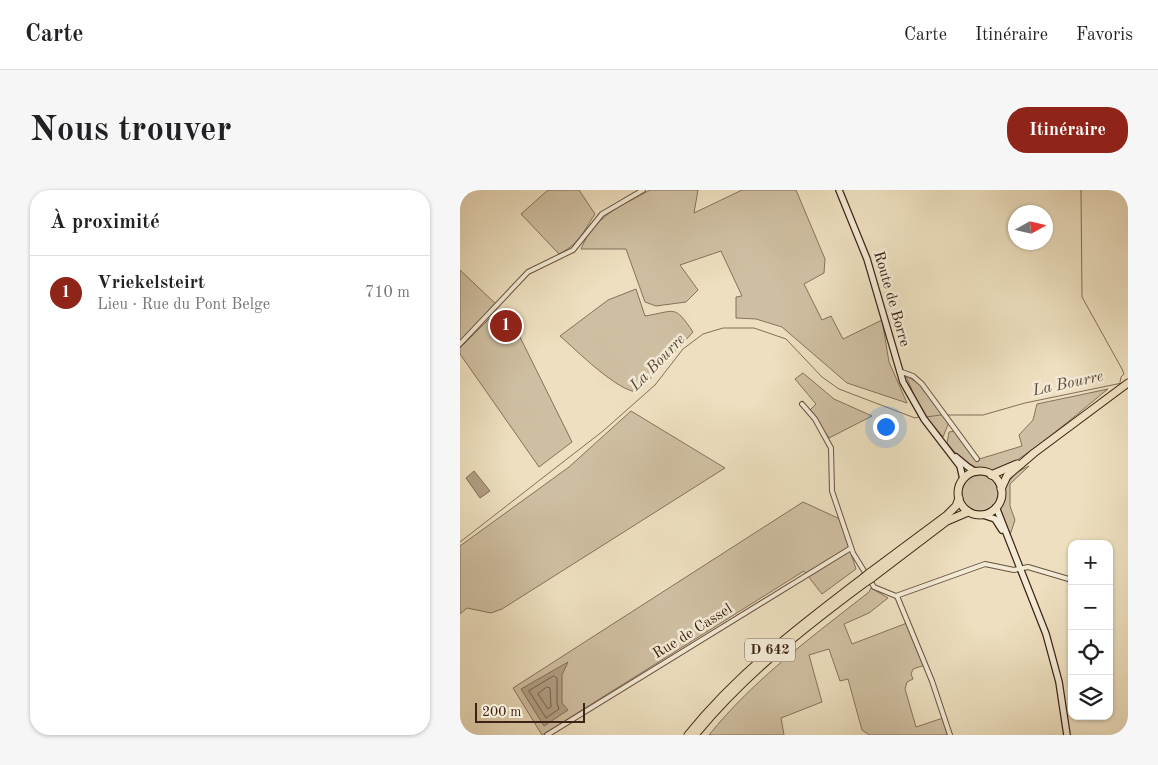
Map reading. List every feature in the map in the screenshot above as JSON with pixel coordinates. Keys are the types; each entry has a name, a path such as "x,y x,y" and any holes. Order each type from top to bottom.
{"highway":[{"path":"1001,489 998,482 991,475 976,472 963,479 958,489 959,498 968,512 983,514 996,507 1001,498 1001,489 1006,477 1034,453 1128,382"},
{"path":"991,475 1008,468 1034,453"},
{"name":"D 642","path":"695,735 723,702 765,662 947,515 956,506 959,498"},
{"name":"D 642","path":"688,735 723,694 765,654 944,523 968,512"}],"main road":[{"name":"Route de Borre","path":"839,190 867,259 899,371 922,416 946,447"},
{"path":"946,447 968,468 976,472"},
{"path":"946,447 960,466 963,479"},
{"path":"996,507 1041,618 1055,664 1067,735"},
{"path":"983,514 996,521 1013,547"}],"street":[{"path":"460,344 528,272 573,250 599,216 643,190"},
{"path":"899,371 920,381 949,418 977,459"},
{"path":"802,404 815,420 831,448 832,491 850,548 872,586 891,596 897,596 982,564 992,564 1014,570 1028,567 1068,579"},
{"name":"Rue de Cassel","path":"547,735 819,565 850,548"},
{"path":"897,596 932,681 950,735"}],"shaded area":[{"path":"548,190 579,190 595,214 576,242 559,254 521,214"},
{"path":"650,190 698,190 694,213 742,190 796,190 825,259 824,273 804,284 822,320 831,316 843,339 882,320 889,362 907,403 847,383 782,327 756,319 736,318 736,297 742,296 721,251 680,265 698,290 686,302 656,306 645,302 626,249 581,249 593,228 601,220 619,207"},
{"path":"460,270 497,305 460,341"},
{"path":"636,289 645,316 669,311 678,313 693,332 638,392 630,390 609,378 560,336 608,300"},
{"path":"490,318 506,334 515,327 572,442 539,467 460,354 460,348"},
{"path":"803,373 834,399 872,416 829,438 810,410 816,404 795,379"},
{"path":"906,376 920,384 949,422 943,437 921,411"},
{"path":"1108,389 1033,449 1017,460 993,472 979,470 967,464 947,443 949,432 955,431 976,460 1022,446 1019,435 1033,420 1037,404"},
{"path":"631,411 725,468 502,609 491,613 467,608 460,614 460,546 569,467"},
{"path":"1029,466 1010,484 1010,506 1015,520 1010,535 999,509 1005,499 1005,486 1017,472"},
{"path":"980,475 987,476 993,480 997,486 997,500 993,506 987,510 980,511 973,510 967,506 963,500 962,493 963,486 967,480 973,476"},
{"path":"803,502 840,519 856,569 822,594 804,571 542,735 513,688"},
{"path":"871,588 888,598 869,613 844,624 852,644 907,623 925,665 913,669 911,674 913,679 907,682 905,689 916,727 943,718 948,735 869,735 862,730 848,679 840,681 829,649 809,655 822,702 781,718 784,735 709,735 745,695 785,659 869,592"}],"water":[{"path":"474,471 490,491 480,498 466,478"},
{"path":"568,662 562,675 562,703 568,710 544,726 521,689"}],"waterway":[{"path":"1081,190 1082,297 1122,369 1124,374 1120,382"},
{"name":"La Bourre","path":"460,542 603,431 655,385 683,349 703,334 723,328 754,328 786,339 822,377 839,389 915,418 919,417"},
{"name":"La Bourre","path":"945,415 983,415 1025,403 1122,383"},
{"name":"La Bourre","path":"926,417 941,415"}],"place":[{"name":"Vriekelsteirt","path":"506,326"}]}
